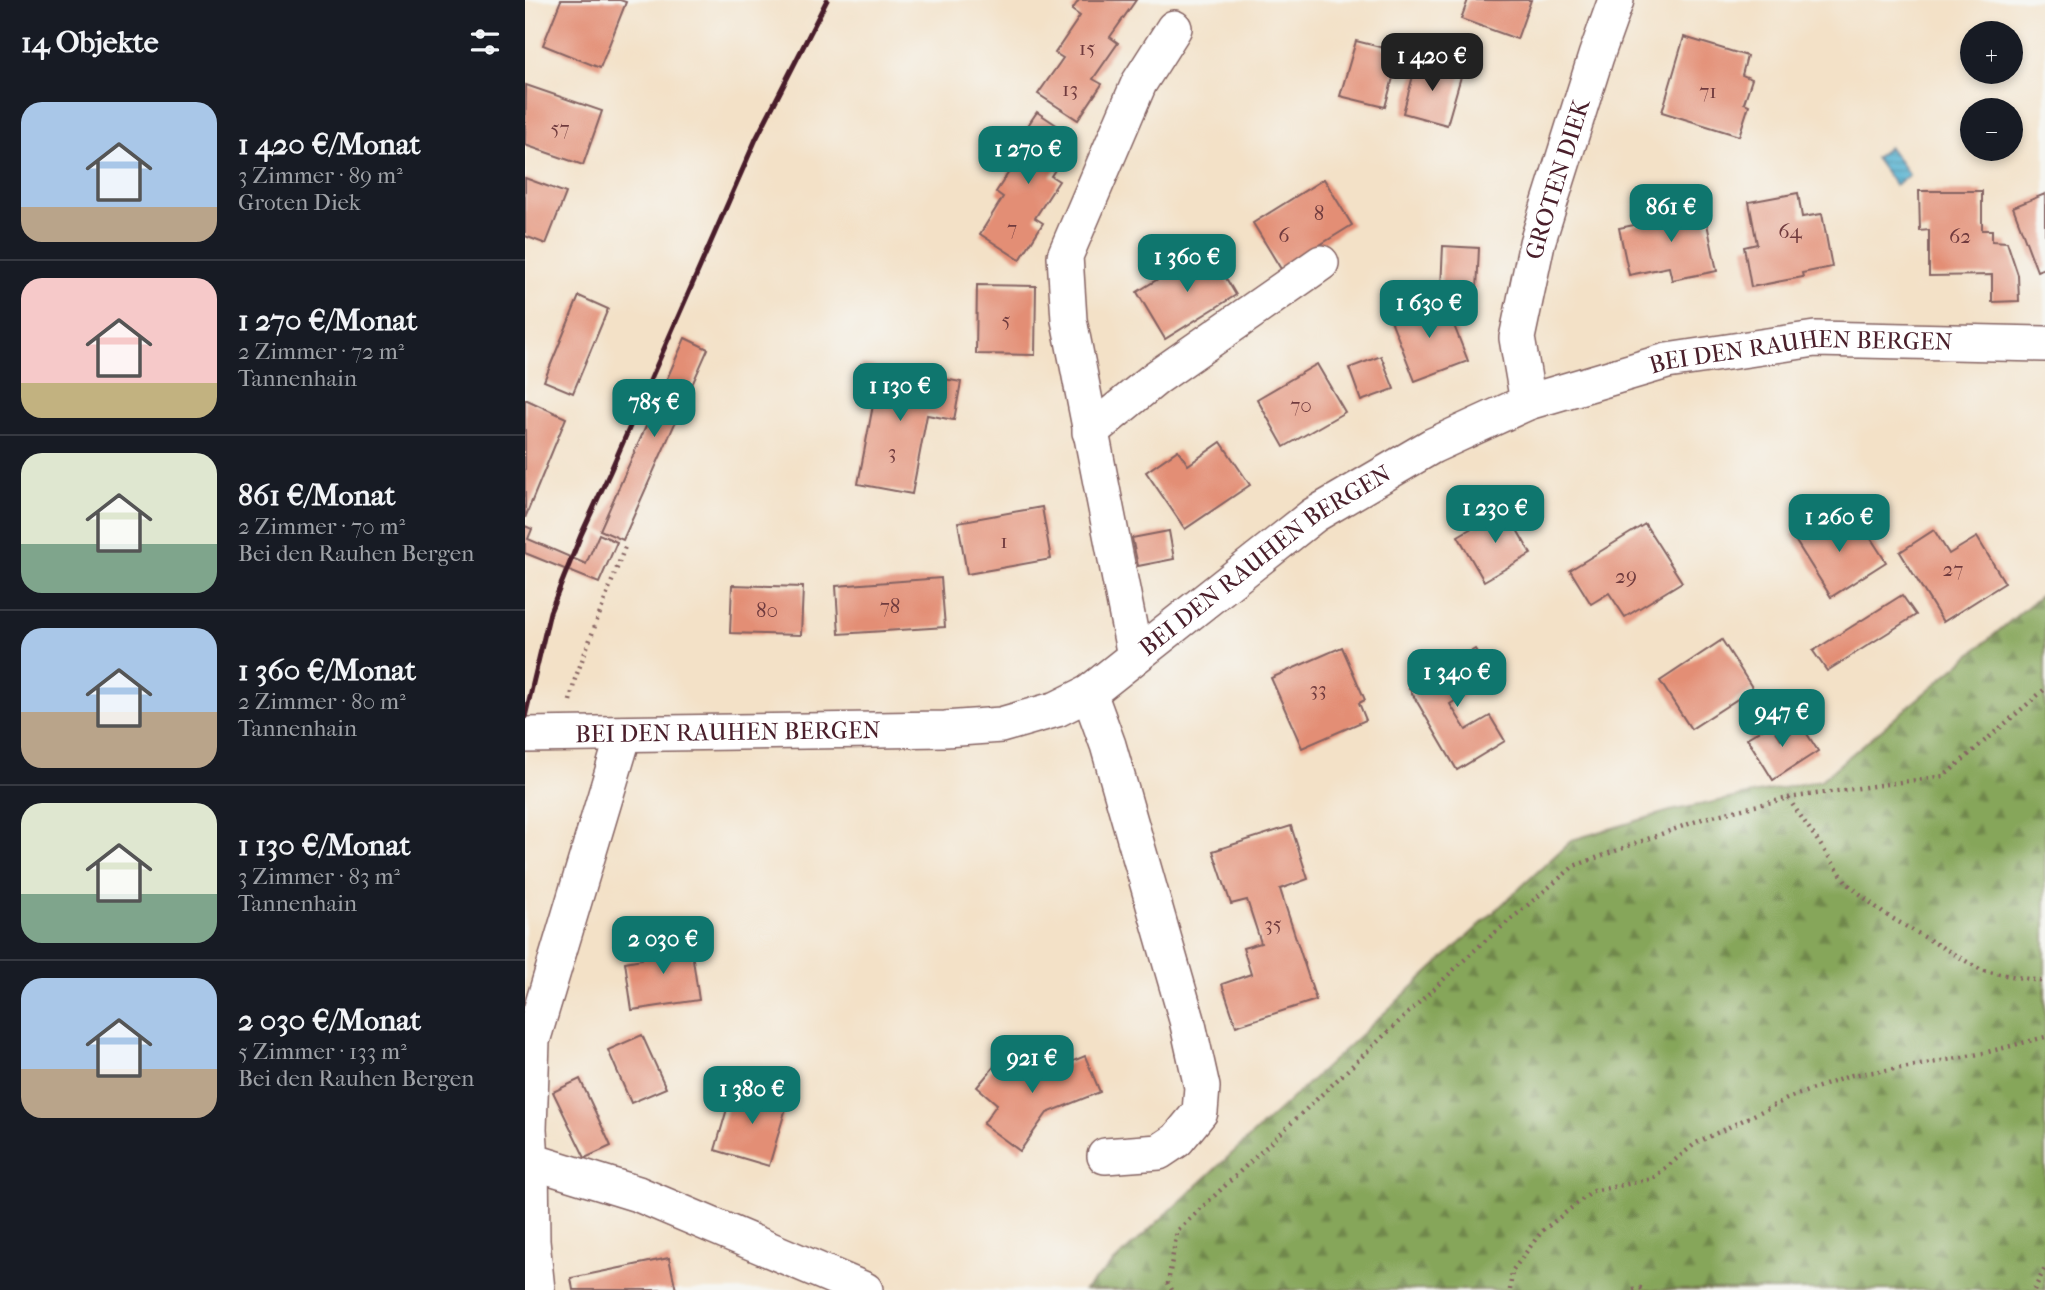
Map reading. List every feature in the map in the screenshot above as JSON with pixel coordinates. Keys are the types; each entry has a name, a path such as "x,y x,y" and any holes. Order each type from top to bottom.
{"street":[{"name":"GROTEN DIEK","path":"1528,402 1517,338 1537,243 1616,0"},
{"path":"1135,656 1069,320 1065,256 1139,83 1174,28"},
{"path":"1090,432 1156,377 1321,263"},
{"name":"BEI DEN RAUHEN BERGEN","path":"525,735 944,729 1001,725 1057,709 1089,693 1314,515 1432,446 1528,402 1667,360 1815,339 2045,344"},
{"path":"1089,693 1112,758 1187,1020 1202,1087 1200,1112 1177,1140 1159,1152 1105,1156"},
{"path":"537,1290 532,1241 529,1129 531,1041 608,735"},
{"path":"531,1161 638,1194 865,1290"}],"path":[{"path":"575,679 626,544"},
{"path":"1172,1290 1168,1283 1177,1231 1478,947 1574,866 1705,818 1788,798 1944,776 2045,689"},
{"path":"1788,798 1847,883 1883,913 1983,971 2045,982"},
{"path":"1510,1290 1512,1271 1542,1231 1593,1191 1652,1179 1696,1143 1791,1097 1851,1075 1984,1053 2045,1037"},
{"path":"2034,1290 2045,1268"},
{"path":"1633,1290 1646,1290"}],"green space":[{"path":"2045,592 2045,1290 1084,1290 1572,840 1670,811 1821,780"}],"water":[{"path":"1889,147 1909,175 1895,185 1875,158"}],"building":[{"path":"561,0 626,2 600,68 543,45"},
{"path":"1079,0 1136,0 1110,37 1118,43 1093,79 1102,84 1078,120 1038,94 1063,58 1055,53 1080,16 1072,10"},
{"path":"1468,0 1531,0 1517,39 1461,19"},
{"path":"1684,37 1747,56 1742,75 1752,79 1744,103 1749,105 1739,136 1662,112"},
{"path":"1356,41 1400,52 1385,107 1340,96"},
{"path":"1417,61 1462,73 1447,125 1403,113"},
{"path":"526,85 602,111 583,165 525,145"},
{"path":"1037,112 1076,138 1051,176 1059,181 1035,218 1043,223 1020,260 980,234 1003,197 996,192 1020,155 1012,149"},
{"path":"525,178 566,193 546,244 525,236"},
{"path":"1324,179 1352,225 1281,269 1253,223"},
{"path":"1919,191 1982,191 1982,230 1992,230 1992,241 2007,242 2018,275 2019,301 1992,302 1992,275 1929,276 1929,230 1920,231"},
{"path":"1798,193 1802,217 1822,214 1832,267 1802,273 1803,277 1751,287 1744,247 1757,244 1749,202"},
{"path":"2045,194 2045,268 2037,271 2013,207"},
{"path":"1702,200 1717,271 1672,280 1669,267 1629,275 1619,228 1674,217 1672,206"},
{"path":"1443,246 1479,248 1477,290 1441,288"},
{"path":"1208,248 1236,295 1165,339 1137,292"},
{"path":"977,285 1036,286 1035,355 976,354"},
{"path":"579,296 608,309 573,393 544,381"},
{"path":"1444,300 1468,361 1415,381 1391,320"},
{"path":"685,338 708,349 623,540 600,530"},
{"path":"1381,356 1394,389 1361,401 1349,368"},
{"path":"861,364 961,382 954,420 927,415 912,494 858,484 874,400 855,397"},
{"path":"1317,364 1345,412 1284,447 1257,399"},
{"path":"525,399 566,418 525,518"},
{"path":"1221,442 1250,485 1185,529 1146,472 1178,450 1188,465"},
{"path":"1042,507 1051,559 967,574 958,522"},
{"path":"1505,509 1531,554 1484,581 1458,536"},
{"path":"1821,517 1834,536 1859,520 1886,562 1831,597 1792,535"},
{"path":"1645,524 1682,582 1625,617 1609,593 1591,604 1570,570"},
{"path":"525,526 532,529 528,539 586,564 599,534 617,542 599,583 525,553"},
{"path":"1934,530 1949,554 1977,537 2005,583 1943,622 1900,552"},
{"path":"1169,531 1174,559 1138,566 1132,538"},
{"path":"941,578 945,627 839,634 836,586"},
{"path":"732,585 803,587 801,635 730,633"},
{"path":"1902,595 1916,615 1827,671 1813,651"},
{"path":"1722,640 1753,689 1691,729 1660,681"},
{"path":"1342,647 1365,700 1359,703 1366,720 1302,748 1271,678"},
{"path":"1475,649 1492,678 1450,704 1466,730 1490,716 1505,741 1457,770 1409,688"},
{"path":"1771,724 1781,739 1802,726 1818,751 1773,780 1747,738"},
{"path":"1291,826 1308,879 1280,889 1316,1000 1236,1026 1222,984 1251,974 1243,948 1261,943 1247,900 1231,904 1213,851"},
{"path":"690,939 699,1000 632,1010 625,962 642,959 640,947"},
{"path":"642,1035 666,1088 631,1103 608,1050"},
{"path":"1007,1051 1040,1075 1085,1056 1100,1092 1047,1113 1020,1151 983,1124 997,1104 977,1087"},
{"path":"580,1079 611,1146 585,1158 553,1092"},
{"path":"734,1085 788,1101 769,1166 715,1150"},
{"path":"669,1258 676,1290 573,1290 571,1278"}],"railway":[{"path":"525,717 550,612 581,535 756,139 827,0"}]}
